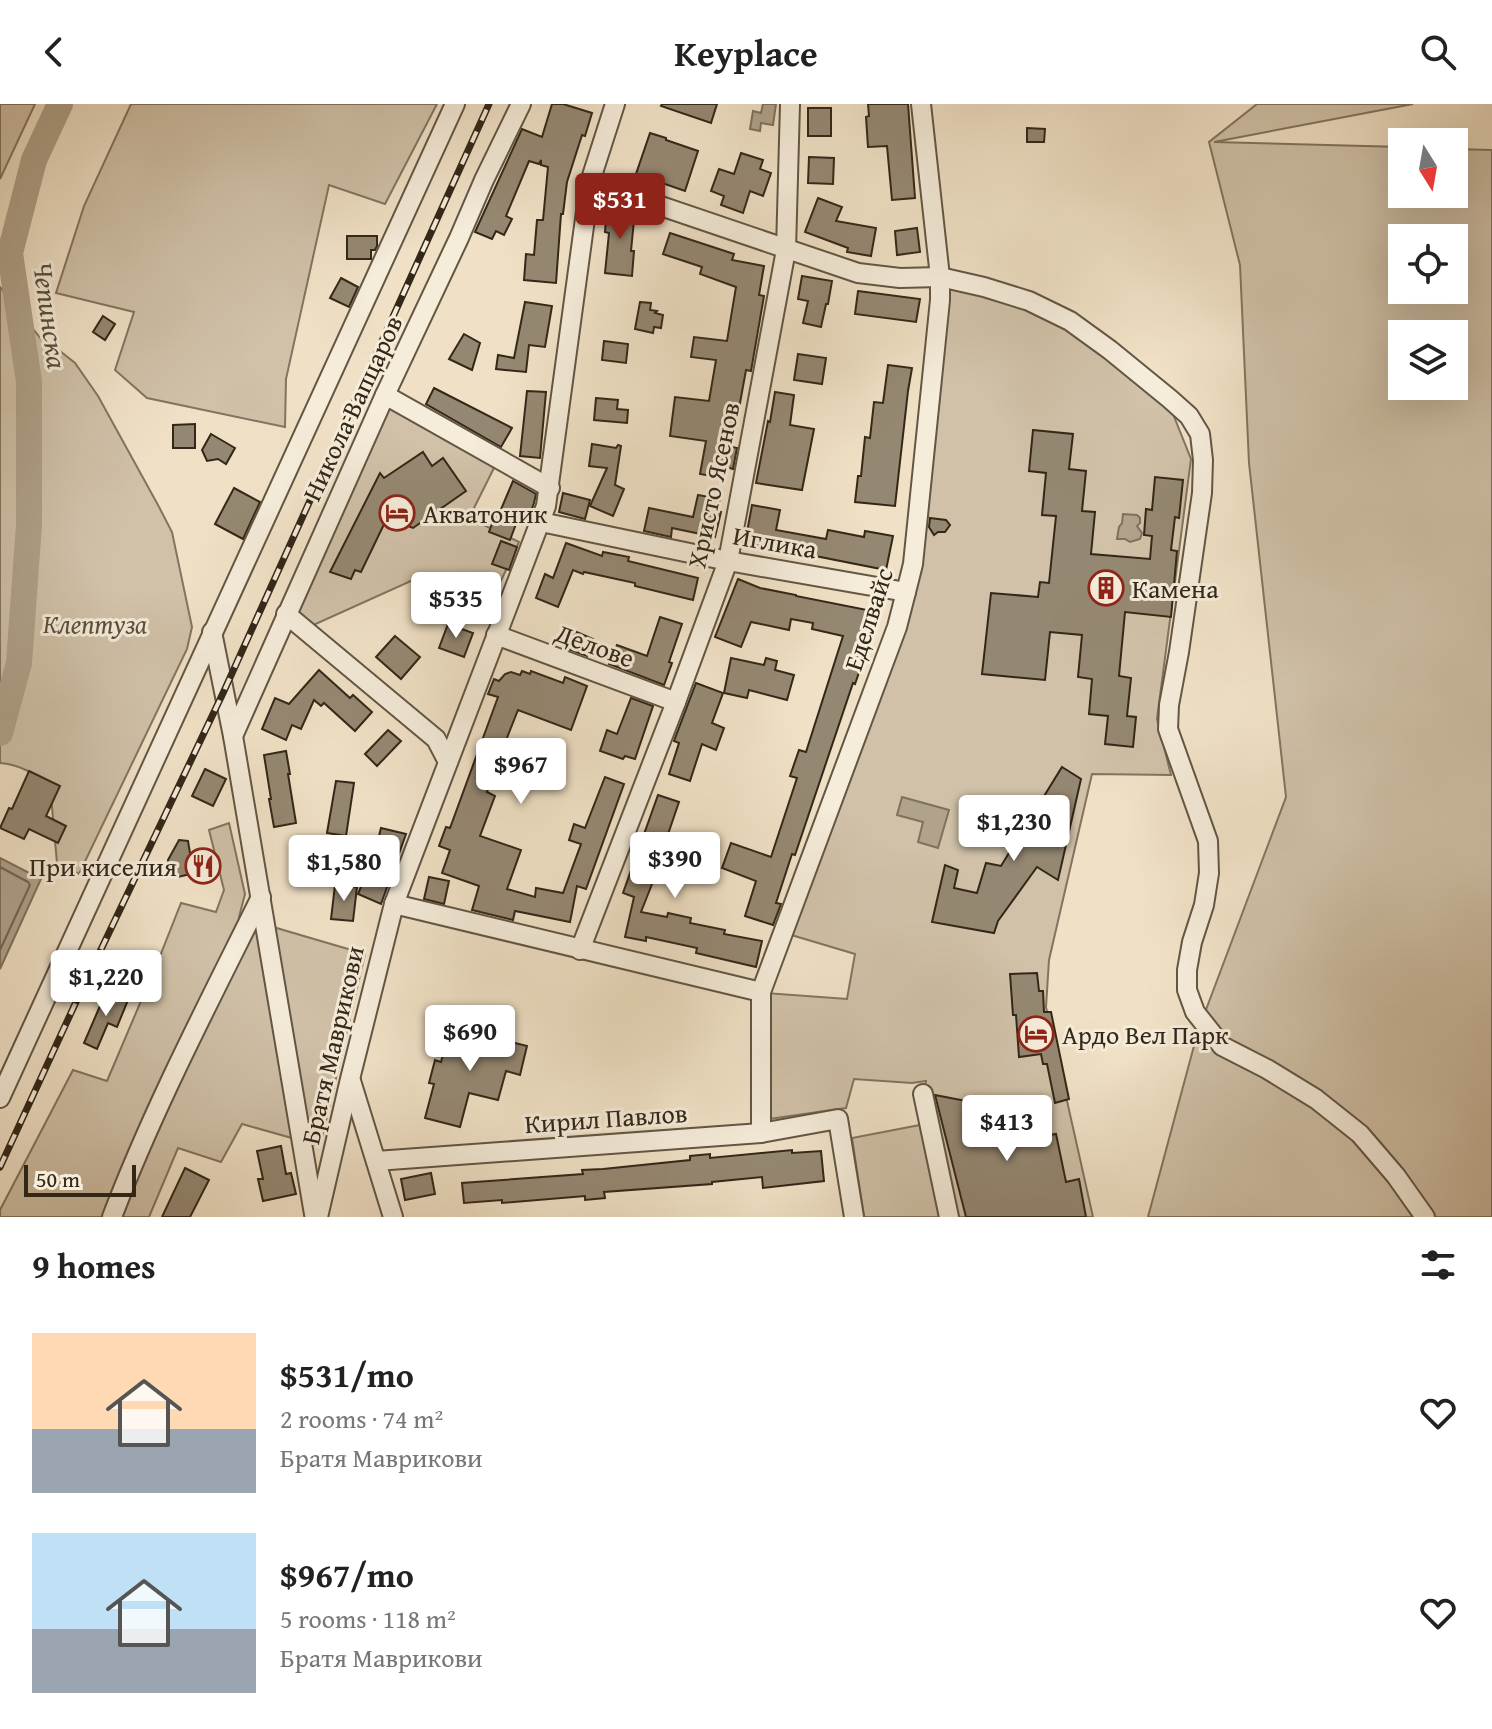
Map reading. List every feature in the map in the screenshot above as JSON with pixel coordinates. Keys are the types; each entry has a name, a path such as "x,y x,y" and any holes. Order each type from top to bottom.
{"street":[{"path":"0,1098 455,104"},
{"name":"Никола Вапцаров","path":"233,736 385,395 521,104"},
{"name":"Братя Маврикови","path":"316,1217 394,904 541,522 550,488 590,182 615,104"},
{"name":"Христо Ясенов","path":"580,950 728,561 786,250 790,104"},
{"name":"Еделвайс","path":"761,1133 761,992 897,627 913,564 940,300 921,104"},
{"path":"590,182 858,273 900,278 940,277 1029,301 1070,321 1189,416 1200,434 1202,493 1169,705 1168,729 1208,841 1209,873 1204,905 1192,942 1187,990 1195,1012 1222,1046 1316,1099 1360,1134 1396,1176 1425,1217"},
{"path":"385,395 550,488"},
{"name":"Иглика","path":"541,522 728,561 906,592"},
{"path":"286,614 436,739 448,762"},
{"path":"212,632 233,736 316,1217"},
{"name":"Делове","path":"496,635 676,702"},
{"path":"112,1217 166,1090 261,897"},
{"path":"394,904 761,992"},
{"path":"350,1079 393,1217"},
{"path":"923,1094 949,1217"},
{"name":"Кирил Павлов","path":"376,1161 761,1133 838,1119 854,1217"}],"green space":[{"path":"0,104 35,104 0,179"},
{"path":"131,104 437,104 385,204 329,185 286,379 285,427 147,398 115,370 134,312 56,293 84,206"},
{"path":"1257,104 1413,104 1214,142 1388,147 1388,208 1468,208 1468,149 1492,150 1492,1217 1148,1217 1198,1031 1286,797 1249,463 1240,265 1209,142"},
{"path":"945,283 1027,305 1065,327 1171,409 1191,459 1157,719 1171,775 1092,774 1049,960 1046,1007 1093,1217 949,1217 923,1094 926,1081 854,1079 846,1108 769,1119 766,993 847,999 855,954 788,934 896,642"},
{"name":"Клептуза","path":"0,287 45,344 75,363 98,396 172,532 192,627 187,649 79,874 57,863 50,785 26,770 0,763"},
{"path":"389,407 496,464 469,518 519,542 491,602 424,575 309,627 295,609"},
{"path":"229,823 245,894 239,917 365,954 320,1146 242,1124 221,1162 178,1148 149,1217 0,1217 0,1210 73,1070 107,1081 181,903 216,912 224,890 209,830"},
{"path":"920,1125 941,1217 864,1217 852,1138"}],"water":[{"path":"763,104 776,104 773,125 761,123 760,131 750,129 753,111 761,113"},
{"path":"1123,514 1140,518 1137,526 1142,533 1140,539 1130,542 1117,539"},
{"path":"902,797 949,810 938,848 918,842 923,822 897,815"},
{"path":"0,858 41,879 0,969"}],"building":[{"path":"552,104 563,104 592,113 567,182 561,214 556,283 524,280 526,254 534,255 537,220 543,220 548,167 541,165 541,160 539,164 529,161 506,216 512,219 504,235 496,231 492,239 475,232 522,129 542,137"},
{"path":"662,104 717,104 711,123"},
{"path":"868,104 908,104 915,198 892,200 887,146 868,147"},
{"path":"808,108 831,108 831,136 808,136"},
{"path":"1027,128 1045,129 1044,142 1027,142"},
{"path":"650,133 698,151 685,191 636,174"},
{"path":"741,153 763,160 760,169 771,173 763,196 750,191 743,213 721,205 724,196 711,191 719,169 734,174"},
{"path":"809,157 834,158 833,184 808,183"},
{"path":"818,198 842,207 836,221 876,228 871,256 847,252 848,248 805,232"},
{"path":"607,207 635,210 632,276 605,273 609,233 605,232"},
{"path":"917,228 920,252 897,255 895,231"},
{"path":"670,233 734,254 732,260 764,266 759,295 764,296 751,371 746,370 732,447 737,448 733,469 726,467 724,478 700,474 706,441 670,436 675,397 709,401 716,360 691,357 694,337 727,341 736,287 700,274 702,267 663,254"},
{"path":"347,236 377,236 377,246 371,250 371,259 347,259"},
{"path":"802,276 832,281 821,327 803,323 808,301 798,299"},
{"path":"341,278 358,287 349,307 330,298"},
{"path":"858,291 920,299 916,322 855,314"},
{"path":"525,302 552,306 545,347 529,345 526,372 496,369 498,355 514,358"},
{"path":"640,302 651,303 650,310 663,315 661,328 654,327 653,333 635,329"},
{"path":"103,316 115,324 105,340 93,332"},
{"path":"464,334 480,343 472,370 449,359"},
{"path":"604,341 628,344 626,363 602,360"},
{"path":"798,354 826,358 822,384 794,380"},
{"path":"888,365 912,368 895,506 855,502 865,437 870,438 874,402 883,403"},
{"path":"434,388 512,428 501,447 426,404"},
{"path":"527,391 546,392 540,458 520,456"},
{"path":"775,392 794,395 790,425 814,429 802,490 756,483"},
{"path":"596,398 618,400 617,409 628,410 627,423 594,420"},
{"path":"195,424 195,448 173,448 173,425"},
{"name":"Камена","path":"1033,430 1073,434 1069,469 1086,471 1082,511 1095,512 1091,554 1150,559 1152,536 1144,535 1146,509 1152,510 1155,477 1183,480 1179,518 1175,517 1171,550 1177,551 1171,617 1125,612 1119,676 1131,678 1127,716 1136,717 1133,747 1105,744 1108,716 1089,714 1092,679 1078,677 1082,635 1050,632 1045,680 982,674 991,593 1038,597 1040,582 1049,583 1056,516 1042,515 1046,473 1029,471"},
{"path":"211,434 235,448 226,464 218,459 207,461 202,450"},
{"path":"592,444 621,446 615,485 624,489 613,516 590,506 607,468 589,466"},
{"name":"Акватоник","path":"423,452 432,466 443,458 466,491 413,528 387,518 361,572 355,570 351,579 330,572 380,473 384,478"},
{"path":"513,481 536,494 528,520 519,516 510,540 489,532"},
{"path":"234,488 260,502 243,539 215,524"},
{"path":"563,493 590,500 585,519 559,512"},
{"path":"698,495 720,499 717,511 721,512 715,537 672,528 671,537 644,531 649,508 693,517"},
{"path":"752,505 780,510 776,530 826,539 828,530 864,537 865,531 893,536 886,570 745,543"},
{"path":"930,518 946,520 950,525 945,532 934,535 929,527"},
{"path":"501,541 517,547 509,570 492,564"},
{"path":"566,543 602,556 603,552 629,557 628,561 698,578 693,600 635,586 635,583 573,570 558,607 536,598 545,574 553,578"},
{"path":"738,579 760,588 877,612 873,632 795,855 792,854 776,903 781,904 773,925 745,916 756,881 722,868 731,843 771,857 797,778 790,776 799,750 806,752 843,636 812,629 813,623 791,619 789,630 751,622 741,647 715,637"},
{"path":"660,617 682,624 664,685 609,664 617,645 647,656"},
{"path":"448,624 473,633 464,657 439,648"},
{"path":"572,630 593,639 587,656 565,648"},
{"path":"395,636 420,657 401,679 376,657"},
{"path":"731,658 764,665 766,658 777,661 775,670 794,675 787,700 749,690 747,698 724,693"},
{"path":"319,670 350,698 353,695 372,712 355,731 324,703 321,706 314,700 301,729 292,725 286,740 262,729 275,698 289,704"},
{"path":"522,671 530,674 531,671 563,683 565,677 587,686 571,730 518,710 499,758 487,792 495,796 480,836 521,850 507,889 535,897 536,888 563,893 581,844 569,840 574,824 585,828 605,777 624,784 586,889 577,886 570,922 515,911 513,920 472,910 479,886 442,873 450,850 439,846 446,827 450,828 498,697 488,694 494,679 499,681 511,672 520,675"},
{"path":"696,683 723,693 712,723 724,728 716,750 702,744 690,781 669,774 679,743 674,741"},
{"path":"631,698 653,706 635,759 625,756 623,759 600,751 607,730 617,734"},
{"path":"388,730 401,741 377,766 365,754"},
{"path":"286,751 296,823 274,827 264,755"},
{"path":"1062,767 1081,779 1058,880 1037,867 998,921 994,933 932,922 945,865 958,870 954,888 977,893 986,863 1001,866"},
{"path":"205,769 226,779 213,806 192,796"},
{"path":"29,771 60,786 46,816 66,826 58,843 29,829 24,839 0,828"},
{"path":"336,781 354,783 346,836 327,833"},
{"path":"658,795 679,802 665,843 670,845 641,912 691,918 690,923 725,930 724,934 762,941 756,967 696,953 697,948 646,937 646,941 625,937 634,897 623,893"},
{"path":"381,828 406,834 381,904 358,894 374,856"},
{"path":"179,840 188,841 190,853 213,852 214,875 199,876 199,872 178,877 169,871 168,860"},
{"path":"315,858 334,862 330,884 306,878 310,860"},
{"path":"429,877 449,881 444,904 424,899"},
{"path":"335,885 357,887 353,921 331,919"},
{"name":"Ардо Вел Парк","path":"1037,973 1039,991 1043,991 1044,1012 1051,1012 1069,1099 1055,1103 1047,1064 1043,1064 1041,1054 1019,1057 1016,1015 1013,1015 1010,974"},
{"path":"106,992 128,1000 117,1027 108,1023 97,1049 84,1043"},
{"path":"450,1027 527,1046 520,1075 506,1071 498,1100 469,1093 460,1127 425,1118 434,1084 429,1083 435,1060 441,1062"},
{"path":"935,1095 1039,1115 1043,1136 1056,1134 1066,1182 1079,1179 1086,1217 966,1217"},
{"path":"281,1146 286,1174 291,1173 296,1194 263,1201 258,1179 263,1179 257,1151"},
{"path":"792,1150 792,1153 821,1151 824,1181 763,1188 762,1177 604,1192 605,1198 585,1200 585,1196 464,1203 462,1183 583,1174 582,1170 690,1160 690,1156 710,1154 710,1158"},
{"path":"185,1168 209,1180 190,1217 162,1217"},
{"path":"431,1173 435,1194 405,1200 401,1179"}],"waterway":[{"name":"Чепинска","path":"0,733 19,663 29,525 29,382 10,253 34,160 60,104"}],"railway":[{"path":"0,1167 224,691 489,104"}],"place":[{"name":"Акватоник","path":"397,513"},
{"name":"Камена","path":"1106,588"},
{"name":"При киселия","path":"203,866"},
{"name":"Ардо Вел Парк","path":"1036,1034"}]}
